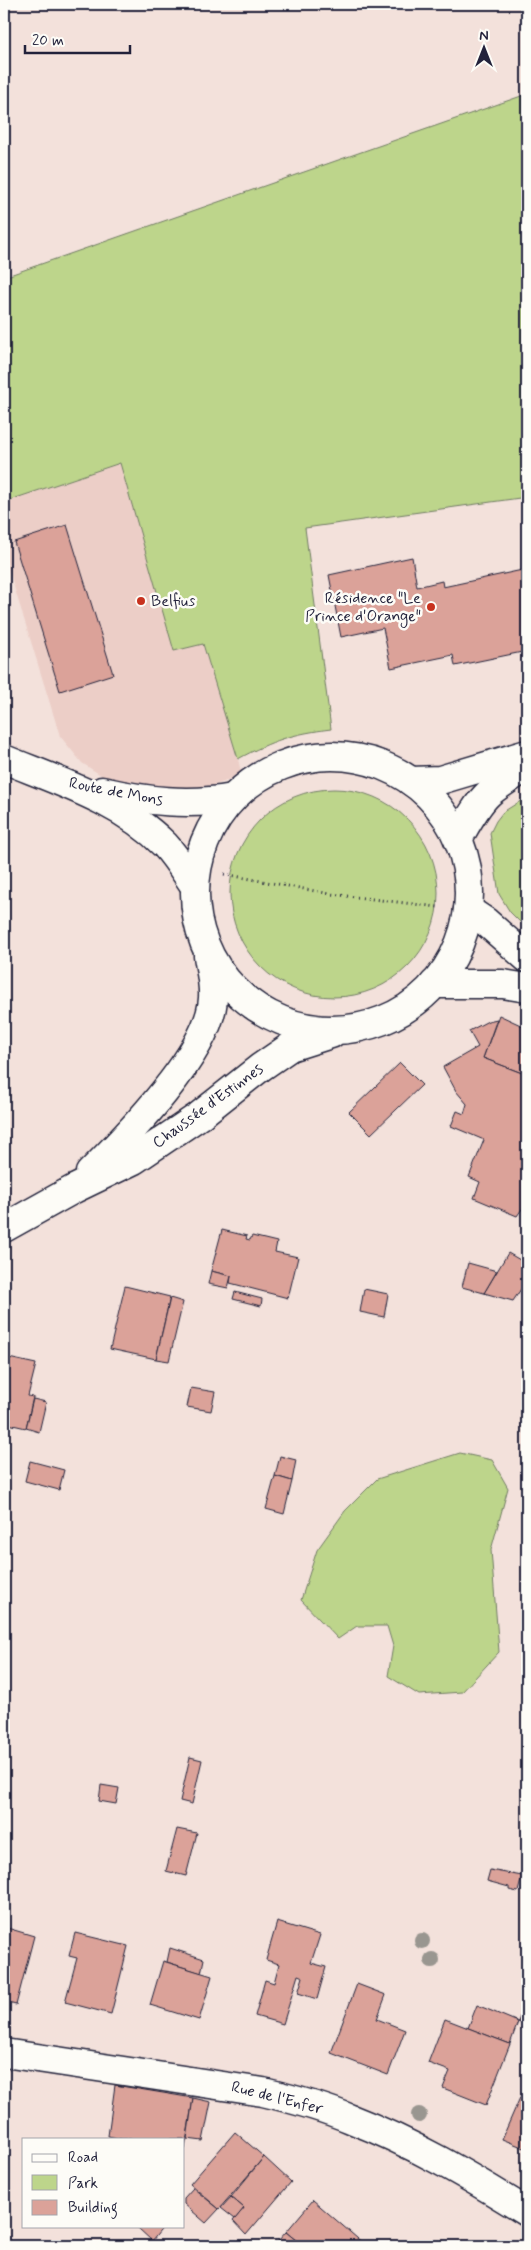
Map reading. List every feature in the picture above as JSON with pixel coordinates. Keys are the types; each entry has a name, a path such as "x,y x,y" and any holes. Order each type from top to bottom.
{"main road":[{"path":"411,781 440,780 527,754"},
{"path":"333,756 360,759 387,767 411,781 438,806 458,839 465,862 468,878 468,910 458,945 450,962 434,984 416,1001 394,1015 370,1024 345,1029 303,1027 264,1012 231,987 208,952 199,930 195,908 195,877 201,849 209,831 232,798 254,780 278,767 305,758 333,756"},
{"name":"Route de Mons","path":"4,759 89,794 129,816 164,845 195,877"},
{"path":"458,839 471,815 489,794 516,776 527,765"},
{"name":"Route de Mons","path":"59,781 133,798 170,802 211,802 232,798"},
{"path":"468,910 486,922 527,958"},
{"name":"Chaussée d'Estinnes","path":"74,1189 122,1141 158,1100 184,1066 198,1042 207,1021 213,998 208,952"},
{"path":"434,984 503,984 527,988"},
{"name":"Chaussée d'Estinnes","path":"4,1228 74,1189 134,1160 198,1116 290,1047 345,1029"},
{"name":"Rue de l'Enfer","path":"4,2053 263,2092 302,2102 351,2118 392,2137 442,2162 527,2212"}],"path":[{"path":"195,877 468,910"}],"shaded area":[{"path":"120,463 175,651 203,644 241,772 224,782 203,788 176,789 141,785 104,777 82,763 60,736 4,554 4,502"}],"green space":[{"path":"527,94 527,497 305,528 331,729 283,739 238,759 203,644 174,651 120,463 4,502 4,277"},
{"path":"334,789 354,791 374,797 400,813 414,827 430,853 436,873 438,893 436,913 430,933 414,959 400,973 374,989 354,995 334,997 314,995 294,989 268,973 254,959 238,933 232,913 230,893 232,873 238,853 254,827 268,813 294,797 314,791"},
{"path":"527,797 527,929 510,912 499,894 490,833 503,812"},
{"path":"460,1453 492,1460 508,1488 491,1550 499,1652 462,1692 419,1695 388,1676 393,1646 387,1626 357,1626 338,1639 301,1600 317,1550 345,1511 377,1479"}],"building":[{"path":"67,525 113,674 60,691 14,542"},
{"name":"Résidence \"Le Prince d'Orange\"","path":"412,557 417,587 442,581 443,587 527,569 527,651 455,666 453,655 391,668 383,628 341,637 329,575"},
{"path":"499,1015 527,1028 527,1075 483,1058"},
{"path":"497,1019 483,1058 527,1075 527,1210 522,1209 517,1216 474,1198 480,1182 469,1177 484,1140 451,1126 457,1111 464,1114 467,1104 456,1091 443,1067 478,1047 469,1031 488,1021"},
{"path":"400,1063 422,1085 371,1134 349,1112"},
{"path":"222,1230 247,1236 246,1239 250,1240 252,1236 277,1242 275,1252 298,1257 288,1298 230,1283 231,1276 211,1271"},
{"path":"508,1253 527,1264 527,1280 513,1301 484,1293"},
{"path":"468,1263 497,1271 484,1293 462,1287"},
{"path":"211,1271 231,1276 228,1288 208,1284"},
{"path":"125,1286 170,1297 156,1359 110,1349"},
{"path":"364,1289 388,1294 384,1317 360,1312"},
{"path":"235,1292 262,1299 261,1306 233,1299"},
{"path":"170,1298 183,1302 169,1361 156,1359"},
{"path":"4,1357 36,1364 28,1396 33,1397 26,1428 4,1423"},
{"path":"191,1388 215,1392 211,1411 187,1407"},
{"path":"33,1399 46,1402 39,1432 26,1428"},
{"path":"280,1456 296,1460 292,1481 275,1476"},
{"path":"30,1461 64,1470 59,1490 25,1481"},
{"path":"275,1476 292,1481 284,1514 266,1509"},
{"path":"190,1757 202,1760 192,1804 180,1801"},
{"path":"101,1785 119,1788 116,1804 99,1801"},
{"path":"177,1829 197,1833 186,1876 166,1871"},
{"path":"490,1870 522,1876 518,1892 509,1890 509,1887 487,1881"},
{"path":"277,1922 320,1935 311,1963 326,1967 317,1999 298,1993 303,1977 298,1975 283,2024 255,2016 265,1980 274,1983 279,1964 266,1960"},
{"path":"4,1927 34,1936 16,2005 4,2002"},
{"path":"75,1933 128,1946 111,2014 65,2002 77,1958 69,1956"},
{"path":"170,1948 204,1959 201,1973 167,1962"},
{"path":"163,1961 212,1976 199,2020 150,2005"},
{"path":"357,1984 386,1995 377,2019 405,2030 388,2075 331,2053"},
{"path":"525,2003 527,2004 527,2026 518,2022"},
{"path":"477,2005 518,2022 510,2044 468,2028"},
{"path":"445,2019 510,2044 486,2105 443,2088 450,2071 428,2063"},
{"path":"115,2085 193,2098 185,2149 185,2138 117,2138 108,2136"},
{"path":"525,2086 527,2087 527,2149 502,2139"},
{"path":"193,2098 211,2102 203,2141 187,2139"},
{"path":"235,2132 264,2157 219,2209 190,2184"},
{"path":"264,2157 291,2182 246,2235 233,2221 244,2208 231,2197"},
{"path":"193,2188 219,2209 206,2223 185,2205 185,2197"},
{"path":"231,2197 244,2208 235,2219 221,2208"},
{"path":"313,2200 365,2245 303,2246 286,2232"},
{"path":"138,2228 162,2228 152,2241"},
{"path":"286,2232 303,2246 284,2246 278,2241"}],"place":[{"name":"Belfius","path":"141,601"},
{"name":"Résidence \"Le Prince d'Orange\"","path":"431,607"}]}
